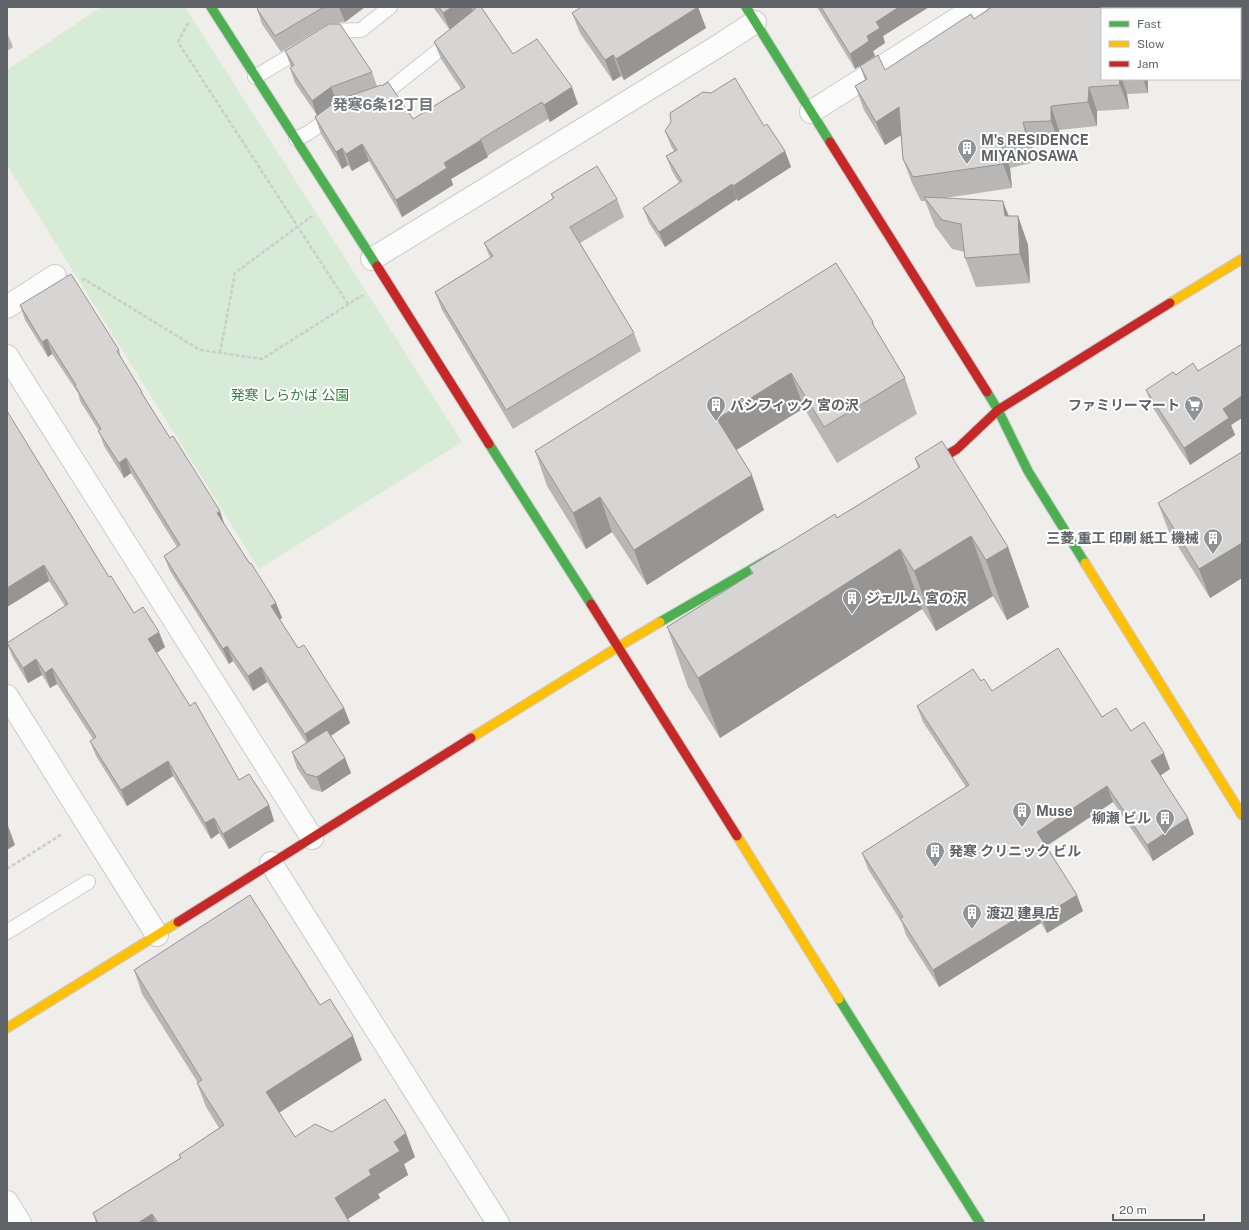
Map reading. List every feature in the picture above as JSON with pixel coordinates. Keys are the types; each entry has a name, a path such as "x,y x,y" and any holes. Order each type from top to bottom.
{"street":[{"path":"211,7 618,647 980,1223"},
{"path":"811,112 976,7"},
{"path":"372,259 723,43 750,14 998,410 1028,471 1242,815"},
{"path":"916,473 957,449 998,410 1242,259"},
{"path":"7,307 55,276"},
{"path":"7,356 312,838"},
{"path":"7,1028 618,647 781,552"},
{"path":"7,696 157,935"},
{"path":"272,863 498,1223"},
{"path":"7,1202 20,1223"}],"lane":[{"path":"255,77 332,31 361,30 390,7"},
{"path":"362,102 384,94 463,31"},
{"path":"296,139 308,133 340,110"},
{"path":"7,932 88,882"}],"path":[{"path":"191,18 178,42 348,304"},
{"path":"220,353 235,273 314,214"},
{"path":"77,281 84,279 200,350 262,359 364,294"},
{"path":"7,868 64,833"}],"green space":[{"name":"発寒 しらかば 公園","path":"101,7 185,7 462,442 259,569 7,165 7,70"}],"building":[{"path":"259,7 337,7 322,8 275,36 257,9"},
{"path":"439,7 452,7 443,13"},
{"path":"476,7 481,7 513,54 537,39 572,87 544,105 542,102 481,139 444,163 447,168 396,200 362,144 346,154 342,148 336,152 315,117 338,100 381,85 382,86 388,82 413,119 465,87 434,42"},
{"path":"581,7 698,7 616,59 613,55 605,60 572,13"},
{"path":"821,7 899,7 876,22 880,28 867,36 869,41 850,54"},
{"path":"992,7 1225,7 1101,8 1101,80 1119,80 1120,85 1089,87 1088,102 1051,106 1051,121 1023,122 1027,138 1002,144 1003,164 913,177 903,159 899,107 876,122 855,86 867,79 860,66 878,55 885,70 971,14 974,19"},
{"path":"329,24 340,24 372,72 331,87 312,101 290,68 294,65 285,51"},
{"path":"735,78 764,126 767,124 785,151 733,186 732,184 659,232 643,208 682,181 666,156 677,150 665,131 671,122 670,113 703,92 711,93"},
{"path":"597,166 617,199 570,227 634,333 506,410 435,292 493,256 484,243 554,198 551,194"},
{"path":"924,197 1003,201 1005,216 1018,216 1020,254 965,258 961,224 942,220"},
{"path":"836,263 873,322 872,323 905,378 824,427 791,373 717,419 752,475 634,550 600,497 573,513 535,451"},
{"path":"71,274 119,350 117,351 141,392 170,438 173,436 220,511 217,513 276,603 271,606 298,648 304,645 344,708 305,734 261,667 248,676 227,646 223,649 164,556 180,545 126,458 119,463 98,431 101,429 75,386 76,385 47,339 42,342 20,305"},
{"path":"1242,344 1242,396 1223,409 1229,418 1184,448 1146,390 1173,372 1176,375 1193,363 1198,371"},
{"path":"7,411 109,577 111,576 134,613 143,607 159,632 148,639 190,706 195,702 239,780 249,774 269,805 223,834 214,818 205,823 168,761 121,790 90,741 96,737 52,668 45,673 36,659 23,668 7,643 68,604 44,565 7,588"},
{"path":"942,441 1008,547 986,560 971,536 914,571 900,549 698,678 667,627 753,573 749,567 835,514 837,518 920,467 915,458"},
{"path":"1242,452 1242,543 1199,569 1158,503"},
{"path":"1058,648 1102,717 1116,708 1131,731 1144,722 1164,753 1151,761 1188,818 1147,845 1107,786 1037,832 1077,895 1042,917 1035,907 933,970 900,918 903,917 862,853 969,785 917,706 973,669 981,681 984,679 992,691"},
{"path":"327,730 345,758 317,777 306,774 292,752"},
{"path":"250,895 320,1005 330,999 353,1036 266,1092 295,1137 315,1124 332,1132 385,1099 406,1133 394,1142 400,1151 369,1170 371,1175 335,1198 350,1223 158,1223 152,1214 138,1223 98,1223 93,1213 181,1158 179,1155 224,1125 197,1083 202,1080 134,970"}],"traffic: fast":[{"path":"211,7 377,266"},
{"path":"746,7 830,142"},
{"path":"987,392 998,410 1028,471 1085,563"},
{"path":"489,444 591,604"},
{"path":"660,622 776,555"},
{"path":"839,999 980,1223"}],"traffic: slow":[{"path":"1170,303 1242,259"},
{"path":"1085,563 1242,815"},
{"path":"471,738 660,622"},
{"path":"737,836 839,999"},
{"path":"7,1028 178,922"}],"traffic: jam":[{"path":"830,142 987,392"},
{"path":"377,266 489,444"},
{"path":"923,469 957,449 998,410 1170,303"},
{"path":"591,604 737,836"},
{"path":"178,922 471,738"}],"place":[{"name":"M's RESIDENCE MIYANOSAWA","path":"967,165"},
{"name":"パシフィック 宮の沢","path":"716,422"},
{"name":"ファミリーマート","path":"1194,422"},
{"name":"三菱 重工 印刷 紙工 機械","path":"1213,555"},
{"name":"ジェルム 宮の沢","path":"852,615"},
{"name":"Muse","path":"1022,828"},
{"name":"柳瀬 ビル","path":"1165,835"},
{"name":"発寒 クリニック ビル","path":"935,868"},
{"name":"渡辺 建具店","path":"972,930"}],"district":[{"name":"発寒6条12丁目","path":"383,105"}]}
